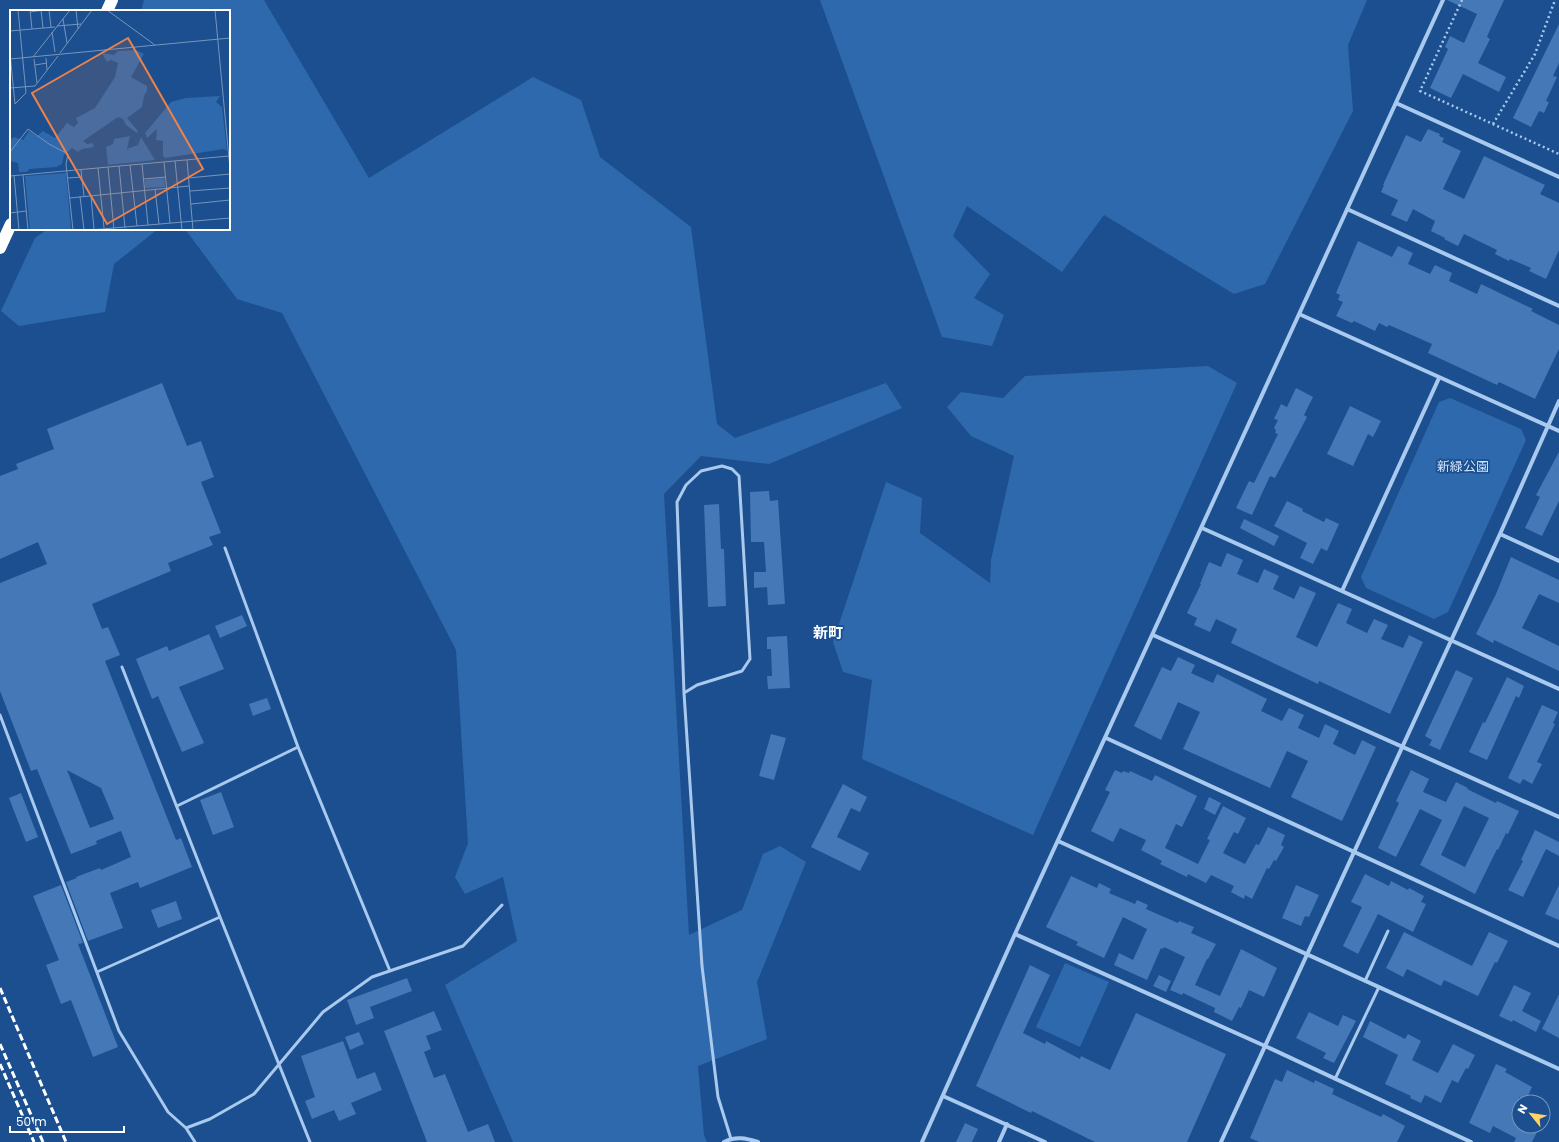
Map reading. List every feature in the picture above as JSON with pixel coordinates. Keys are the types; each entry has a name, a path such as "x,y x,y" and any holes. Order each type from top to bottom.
{"highway":[{"path":"107,10 112,0"},
{"path":"0,248 10,226"}],"street":[{"path":"922,1142 1058,841 1443,0"},
{"path":"1396,102 1559,176"},
{"path":"1347,209 1559,306"},
{"path":"1299,314 1559,432"},
{"path":"1342,591 1439,378"},
{"path":"1221,1142 1450,640 1500,534 1559,401"},
{"path":"1202,528 1559,689"},
{"path":"1500,534 1559,561"},
{"path":"1153,634 1559,817"},
{"path":"1106,738 1559,946"},
{"path":"1058,841 1559,1069"},
{"path":"1016,934 1265,1046 1472,1142"},
{"path":"943,1096 1045,1142"},
{"path":"999,1142 1007,1124"},
{"path":"724,1142 731,1138 746,1138 758,1142"}],"lane":[{"path":"684,693 697,685 742,671 750,659 739,476 732,470 722,466 701,471 686,485 677,502 684,693 702,966 718,1097 731,1138"},
{"path":"225,548 298,747 390,971"},
{"path":"122,667 310,1142"},
{"path":"0,715 119,1031 168,1112 186,1128 195,1142"},
{"path":"176,806 298,747"},
{"path":"186,1128 210,1119 254,1094 323,1012 372,977 463,946 502,905"},
{"path":"97,972 220,917"},
{"path":"1365,981 1388,931"},
{"path":"1335,1079 1378,987"}],"path":[{"path":"1462,0 1420,91 1559,154"},
{"path":"1494,124 1534,54 1555,0"}],"green space":[{"path":"144,0 264,0 369,178 533,77 581,100 600,157 691,227 717,424 735,438 886,383 902,408 769,464 701,456 664,494 689,935 742,910 763,854 780,846 806,862 757,982 767,1039 698,1066 704,1135 707,1142 513,1142 445,985 517,941 503,877 465,894 455,877 468,843 456,650 282,313 237,299 186,230 230,230 230,10 141,10"},
{"path":"820,0 1367,0 1348,45 1353,111 1265,284 1234,294 1104,215 1062,272 967,206 953,236 990,274 974,298 1004,315 992,346 942,337"},
{"path":"47,230 157,230 114,264 105,312 19,326 1,311 35,238"},
{"path":"1208,366 1237,383 1033,835 862,759 872,680 843,672 833,642 886,482 922,498 920,533 990,583 991,560 1014,456 971,436 947,407 961,392 1003,398 1025,376"},
{"name":"新緑公園","path":"1450,398 1521,429 1526,440 1448,612 1434,619 1366,588 1361,577 1439,402"},
{"path":"1065,963 1109,982 1080,1047 1036,1027"}],"building":[{"path":"1447,0 1504,0 1487,37 1490,39 1478,63 1506,77 1499,92 1463,74 1451,98 1430,88 1448,49 1445,47 1450,36 1464,43 1477,14"},
{"path":"1559,24 1559,63 1553,76 1557,77 1546,101 1549,102 1544,113 1539,111 1531,127 1513,118"},
{"path":"1428,129 1440,134 1439,136 1444,138 1442,142 1461,151 1443,189 1464,199 1484,156 1545,185 1540,194 1559,203 1559,250 1546,279 1529,271 1531,268 1510,259 1509,261 1495,254 1497,250 1464,234 1458,246 1444,239 1445,238 1431,231 1435,221 1413,209 1407,222 1391,215 1398,200 1381,192 1383,185 1406,135 1421,142"},
{"path":"1358,241 1392,257 1398,246 1413,253 1408,264 1430,274 1435,265 1452,273 1449,281 1477,294 1481,284 1533,309 1531,311 1559,325 1559,349 1535,399 1499,382 1497,385 1428,353 1432,344 1389,325 1387,327 1379,323 1375,331 1354,321 1352,323 1336,316 1343,302 1338,300 1340,295 1336,293"},
{"path":"162,383 187,446 201,441 214,477 201,482 221,533 209,537 213,545 168,563 171,571 92,604 102,629 108,627 120,655 105,661 176,840 181,838 192,867 140,888 138,882 110,893 123,928 88,941 66,882 100,868 101,870 131,857 121,831 96,841 97,844 71,854 37,769 31,771 0,691 0,583 47,564 38,542 0,559 0,476 18,469 16,464 54,449 47,429","holes":["67,770 101,788 114,819 90,828"]},
{"path":"1296,388 1313,397 1304,415 1307,417 1275,478 1270,476 1252,515 1236,508 1249,481 1254,483 1278,434 1275,433 1276,430 1274,428 1278,420 1274,419 1281,404 1287,407"},
{"path":"1350,406 1381,421 1373,437 1368,434 1353,466 1327,454"},
{"path":"1559,452 1559,501 1542,536 1525,528 1540,497 1536,495"},
{"path":"769,491 770,501 778,500 785,604 768,605 767,587 754,588 754,572 766,572 764,542 751,542 750,492"},
{"path":"1287,501 1303,509 1302,511 1324,522 1326,518 1339,524 1327,551 1321,548 1313,564 1300,558 1307,543 1274,526"},
{"path":"719,504 721,549 724,549 726,606 708,607 704,505"},
{"path":"1244,519 1279,536 1274,546 1240,528"},
{"path":"1227,553 1243,560 1237,574 1258,583 1264,569 1279,576 1273,589 1294,599 1300,586 1316,593 1296,637 1317,647 1338,603 1352,609 1346,623 1367,633 1374,619 1388,625 1381,639 1403,648 1409,635 1423,642 1390,714 1319,681 1318,684 1231,643 1237,629 1216,619 1210,632 1194,625 1197,618 1187,613 1201,584 1209,562 1221,567"},
{"path":"1511,557 1559,580 1559,603 1539,594 1522,628 1559,646 1559,671 1494,640 1493,643 1476,634 1496,594"},
{"path":"242,615 247,626 220,638 215,626"},
{"path":"209,634 224,669 179,687 204,743 182,752 158,696 152,699 136,659 167,646 169,651"},
{"path":"787,636 790,688 768,689 767,676 772,676 771,649 767,649 767,637"},
{"path":"1178,657 1195,665 1191,673 1213,683 1217,674 1267,699 1261,711 1282,721 1289,708 1304,715 1298,728 1319,738 1325,724 1339,731 1333,744 1355,755 1362,740 1376,747 1342,821 1291,797 1308,761 1287,751 1270,788 1183,749 1200,712 1178,702 1161,740 1134,726 1162,667 1171,671"},
{"path":"1456,670 1473,678 1440,750 1429,745 1432,740 1425,736"},
{"path":"1507,677 1524,686 1519,698 1516,696 1487,760 1469,752"},
{"path":"267,698 271,709 253,716 249,704"},
{"path":"1542,705 1558,712 1553,723 1555,724 1537,762 1542,764 1532,784 1523,779 1520,784 1508,778"},
{"path":"771,734 786,738 774,780 759,776"},
{"path":"1115,770 1122,773 1123,771 1129,773 1130,771 1152,781 1155,775 1197,796 1182,827 1176,824 1165,848 1198,864 1210,840 1207,839 1223,806 1246,818 1238,834 1234,832 1223,853 1245,864 1256,844 1259,845 1268,827 1285,835 1281,845 1284,847 1276,861 1274,860 1269,869 1267,868 1252,899 1245,895 1244,899 1231,892 1234,886 1211,875 1206,883 1188,874 1187,877 1160,864 1162,861 1141,850 1146,840 1120,828 1113,842 1091,831 1110,792 1105,790"},
{"path":"1411,770 1429,779 1423,792 1446,802 1456,782 1496,803 1497,801 1519,811 1508,834 1506,833 1498,850 1497,849 1475,894 1420,865 1442,820 1420,809 1396,857 1378,848 1399,803 1396,801","holes":["1464,806 1489,818 1465,867 1441,855"]},
{"path":"843,784 867,797 860,812 851,808 837,837 869,853 860,871 811,847"},
{"path":"221,792 234,827 213,835 200,800"},
{"path":"21,793 38,837 26,842 9,798"},
{"path":"1209,797 1221,803 1215,815 1204,809"},
{"path":"1535,830 1559,842 1559,856 1546,849 1523,897 1508,890 1523,861 1521,860"},
{"path":"1365,874 1389,886 1391,881 1408,890 1409,888 1424,896 1421,902 1426,904 1413,932 1378,914 1358,954 1343,946 1362,907 1351,902"},
{"path":"1071,876 1097,888 1099,883 1111,889 1109,893 1135,904 1137,900 1148,905 1146,909 1178,923 1179,921 1194,927 1191,933 1216,944 1195,985 1220,996 1241,949 1277,968 1264,997 1249,990 1241,1008 1239,1007 1232,1021 1214,1012 1215,1008 1183,993 1182,995 1170,990 1185,957 1164,947 1163,949 1161,948 1147,980 1114,965 1119,953 1133,960 1147,929 1123,917 1104,958 1076,945 1078,942 1046,927"},
{"path":"61,885 83,943 78,944 118,1047 93,1057 71,1000 61,1004 46,965 59,960 33,896"},
{"path":"1296,885 1319,895 1309,917 1305,916 1301,926 1282,918"},
{"path":"1559,885 1559,920 1545,914"},
{"path":"176,901 182,919 158,928 151,910"},
{"path":"1404,932 1472,966 1489,932 1508,941 1497,963 1495,962 1478,996 1444,980 1441,986 1407,969 1403,977 1386,968"},
{"path":"1030,965 1050,975 1023,1033 1045,1044 1046,1041 1080,1059 1081,1056 1110,1070 1136,1013 1226,1054 1187,1142 1095,1142 1032,1111 1031,1113 976,1086"},
{"path":"1159,975 1171,981 1166,992 1153,986"},
{"path":"407,978 412,991 370,1007 374,1018 356,1025 347,1000"},
{"path":"1514,985 1531,993 1522,1011 1541,1021 1536,1032 1513,1020 1512,1022 1499,1016"},
{"path":"1559,994 1559,1038 1542,1029"},
{"path":"434,1011 442,1030 426,1036 431,1049 424,1052 434,1078 445,1074 468,1132 488,1124 495,1142 427,1142 384,1031"},
{"path":"1309,1012 1338,1026 1343,1015 1356,1021 1334,1063 1323,1058 1326,1053 1296,1038"},
{"path":"1370,1021 1405,1039 1408,1034 1421,1041 1412,1060 1438,1073 1453,1044 1475,1055 1468,1069 1466,1068 1458,1083 1452,1080 1441,1103 1425,1095 1421,1103 1410,1098 1411,1096 1385,1084 1398,1055 1363,1037"},
{"path":"359,1032 364,1044 350,1050 345,1037"},
{"path":"343,1041 357,1079 375,1072 382,1090 351,1103 356,1114 339,1121 334,1110 312,1119 305,1101 315,1097 301,1056"},
{"path":"1496,1064 1507,1069 1505,1072 1532,1087 1529,1094 1511,1094 1511,1134 1536,1134 1532,1142 1514,1142 1516,1138 1493,1126 1490,1133 1469,1123"},
{"path":"1287,1070 1314,1083 1315,1080 1334,1089 1332,1094 1381,1117 1383,1114 1405,1126 1397,1142 1259,1142 1250,1138 1275,1079 1282,1082"},
{"path":"965,1123 978,1129 972,1142 956,1142"}],"railway":[{"path":"0,988 66,1142"},
{"path":"0,1044 43,1142"},
{"path":"0,1064 34,1142"}],"district":[{"name":"新町","path":"828,633"}]}
